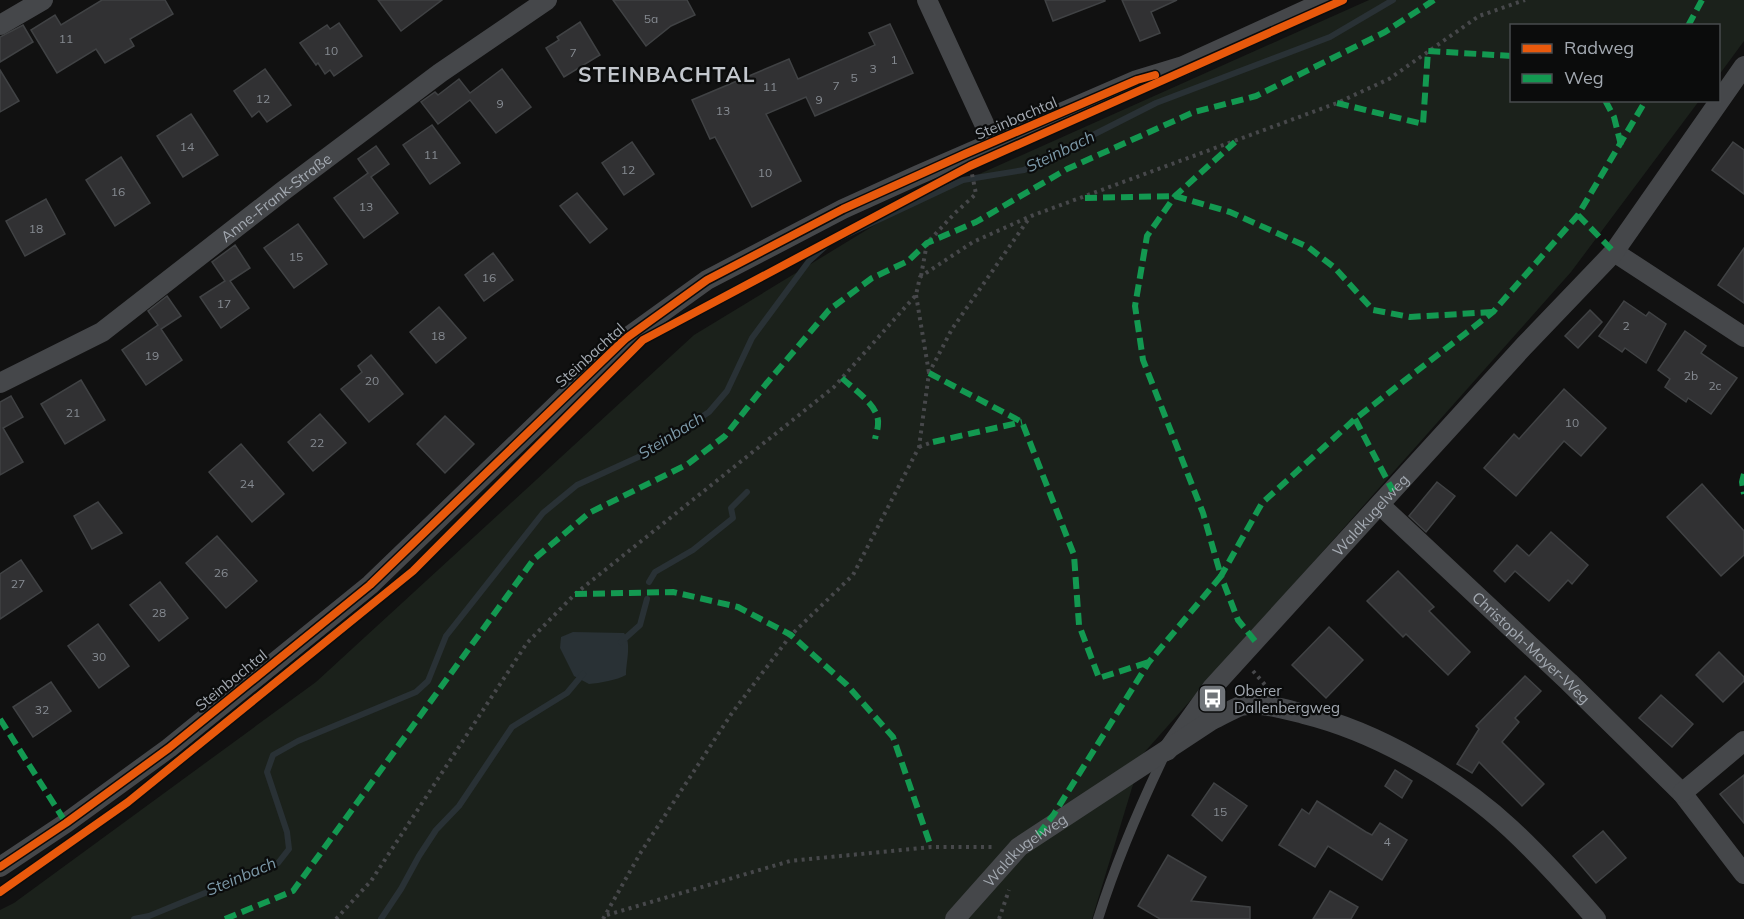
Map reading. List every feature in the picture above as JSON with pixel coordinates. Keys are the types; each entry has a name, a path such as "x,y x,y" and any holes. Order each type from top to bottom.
{"street":[{"path":"0,26 43,0"},
{"name":"Anne-Frank-Straße","path":"0,383 102,332 431,80 547,0"},
{"path":"927,0 993,143"},
{"name":"Steinbachtal","path":"0,867 66,824 169,748 370,585 625,339 707,280 875,194 1137,80 1183,66 1328,0"},
{"name":"Waldkugelweg","path":"1720,100 1744,66"},
{"name":"Waldkugelweg","path":"955,919 1019,847 1167,751 1212,688 1524,346 1614,252 1719,102"},
{"path":"1614,252 1744,337"},
{"name":"Christoph-Mayer-Weg","path":"1380,506 1569,682 1682,793 1744,874"},
{"path":"1167,751 1212,720 1241,706 1266,705 1319,718 1368,737 1448,779 1510,828 1596,919"},
{"path":"1682,793 1744,741"}],"lane":[{"path":"1098,919 1115,868 1141,804 1167,751"}],"path":[{"path":"920,277 973,242 1031,216 1085,198 1337,103 1389,79 1479,16 1525,0"},
{"path":"604,917 641,852 732,713 791,635 853,575 919,447 929,373 916,295 927,243 976,194 972,173"},
{"path":"929,373 952,329 1031,216"},
{"path":"705,306 736,290"},
{"path":"336,919 371,881 527,643 575,594 834,387 916,295"},
{"path":"919,447 933,442"},
{"path":"1241,657 1272,692"},
{"path":"604,917 790,861 931,847 1019,847"},
{"path":"0,892 18,879"}],"shaded area":[{"path":"1369,0 1744,0 1744,41 1720,74 1720,24 1510,24 1510,102 1698,102 1571,272 1142,755 1092,919 0,919 0,910 14,903 316,682 694,335 901,209"},
{"path":"573,632 624,633 628,642 626,675 589,684 574,676 560,648 561,637"}],"building":[{"path":"102,0 165,0 173,14 130,39 134,46 105,63 96,49 57,73 31,30 55,15 61,25"},
{"path":"378,0 442,0 401,31"},
{"path":"613,0 687,0 695,15 671,26 646,46"},
{"path":"1045,0 1105,0 1105,1 1053,21"},
{"path":"1122,0 1177,0 1151,12 1160,33 1140,41"},
{"path":"580,22 600,55 564,77 546,48 559,40 557,37"},
{"path":"339,23 362,56 334,76 330,70 325,74 300,43 327,25 330,29"},
{"path":"890,24 913,73 815,116 806,97 766,114 801,181 752,207 715,137 710,139 692,100 789,59 798,79 875,45 869,33"},
{"path":"23,25 33,42 0,62 0,37"},
{"path":"265,69 291,105 267,122 259,111 252,117 234,91"},
{"path":"502,69 531,107 496,133 470,100 438,124 421,102 435,92 438,95 459,79 470,93"},
{"path":"0,70 19,101 0,112"},
{"path":"191,114 218,155 183,177 157,136"},
{"path":"432,125 460,163 430,184 403,145"},
{"path":"632,142 654,174 624,195 602,163"},
{"path":"1733,142 1744,150 1744,194 1712,170"},
{"path":"376,146 389,164 371,177 398,213 364,238 334,198 368,173 358,159"},
{"path":"121,157 150,203 115,226 86,180"},
{"path":"577,193 607,229 590,243 560,206"},
{"path":"46,199 65,234 25,256 6,221"},
{"path":"298,224 327,264 294,288 264,248"},
{"path":"235,245 250,268 230,281 249,308 221,328 200,297 225,281 212,262"},
{"path":"1744,248 1744,303 1718,285"},
{"path":"493,253 513,280 484,301 465,275"},
{"path":"167,296 181,316 161,329 182,360 146,385 122,350 158,325 148,311"},
{"path":"1624,301 1646,316 1649,312 1666,324 1646,363 1625,348 1622,352 1599,336"},
{"path":"439,307 466,338 436,363 410,332"},
{"path":"1590,310 1602,322 1578,348 1565,336"},
{"path":"1685,331 1706,346 1701,353 1737,378 1711,414 1688,398 1686,402 1665,387 1670,379 1658,370"},
{"path":"371,355 403,394 369,422 341,389 362,372 358,366"},
{"path":"81,380 105,420 65,444 41,404"},
{"path":"1564,389 1606,428 1581,456 1564,441 1516,496 1484,468 1514,434 1519,439"},
{"path":"11,396 23,417 3,428 23,462 0,475 0,402"},
{"path":"320,414 346,443 313,471 288,442"},
{"path":"445,416 474,444 445,473 417,444"},
{"path":"241,444 284,494 252,522 209,472"},
{"path":"1437,482 1455,496 1426,532 1409,516"},
{"path":"1702,484 1744,531 1744,555 1721,576 1667,517"},
{"path":"98,502 122,533 92,549 74,516"},
{"path":"1551,532 1588,565 1572,584 1568,580 1549,601 1515,571 1505,582 1494,571 1517,545 1529,556"},
{"path":"217,536 257,581 226,608 186,563"},
{"path":"21,560 42,591 0,619 0,574"},
{"path":"1398,571 1434,607 1429,611 1470,652 1448,675 1406,634 1403,637 1367,601"},
{"path":"160,582 188,618 159,641 130,605"},
{"path":"98,624 129,666 99,688 68,646"},
{"path":"1329,627 1363,660 1326,698 1292,665"},
{"path":"1719,652 1744,677 1744,681 1723,702 1696,675"},
{"path":"1525,676 1541,691 1515,718 1519,722 1502,742 1544,784 1522,806 1479,762 1472,773 1457,764 1479,729 1476,726"},
{"path":"51,682 71,711 33,737 13,707"},
{"path":"1661,695 1693,724 1672,747 1639,718"},
{"path":"1395,770 1412,781 1402,798 1385,786"},
{"path":"1744,775 1744,823 1720,794"},
{"path":"1214,783 1247,806 1222,841 1192,815"},
{"path":"1317,801 1372,835 1380,823 1407,840 1382,880 1328,846 1315,867 1279,845 1302,809 1309,814"},
{"path":"1603,831 1626,858 1596,883 1573,856"},
{"path":"1168,855 1206,877 1191,901 1250,907 1250,919 1160,919 1138,906"},
{"path":"1330,891 1358,907 1351,919 1313,919"}],"waterway":[{"name":"Steinbach","path":"134,919 149,916 278,863 289,849 287,832 267,772 273,755 298,741 416,692 428,681 446,636 543,513 577,485 645,454 709,412 727,391 752,338 809,261 829,243 963,180 1024,170 1156,103 1330,37 1393,0"},
{"path":"649,582 655,572 693,550 733,518 731,508 747,492"},
{"path":"621,642 640,625 647,599"},
{"path":"381,919 436,830 459,806 512,727 567,693 583,674"}],"marked path":[{"path":"225,919 293,891 534,559 589,513 688,464 725,436 829,310 872,278 908,261 927,243 976,222 1067,169 1194,112 1256,96 1385,32 1434,0"},
{"path":"1689,24 1702,0"},
{"path":"1337,103 1423,124 1428,51 1510,56"},
{"path":"1606,102 1614,117 1621,145"},
{"path":"1255,641 1238,620 1221,576 1262,503 1355,419 1493,312 1578,215 1645,102"},
{"path":"1038,835 1054,814 1149,662 1221,576 1203,513 1143,360 1135,306 1147,236 1175,196 1235,142"},
{"path":"1085,198 1175,196 1230,212 1308,247 1335,268 1373,310 1410,317 1493,312"},
{"path":"1578,215 1614,252"},
{"path":"929,373 1022,422 1074,555 1079,625 1099,678 1149,662"},
{"path":"842,378 865,398 875,411 878,424 875,439"},
{"path":"1355,419 1393,491"},
{"path":"933,442 1022,422"},
{"path":"1744,474 1742,482 1744,494"},
{"path":"575,594 673,592 738,607 791,635 847,685 893,737 931,847"},
{"path":"0,719 66,823"}],"cycle path":[{"path":"0,892 128,802 413,571 643,340 970,166 1343,0"},
{"path":"0,867 66,823 169,748 370,585 625,339 707,280 843,209 1137,80 1155,75"}],"place":[{"name":"Oberer Dallenbergweg","path":"1213,699"}],"district":[{"name":"STEINBACHTAL","path":"667,74"}]}
